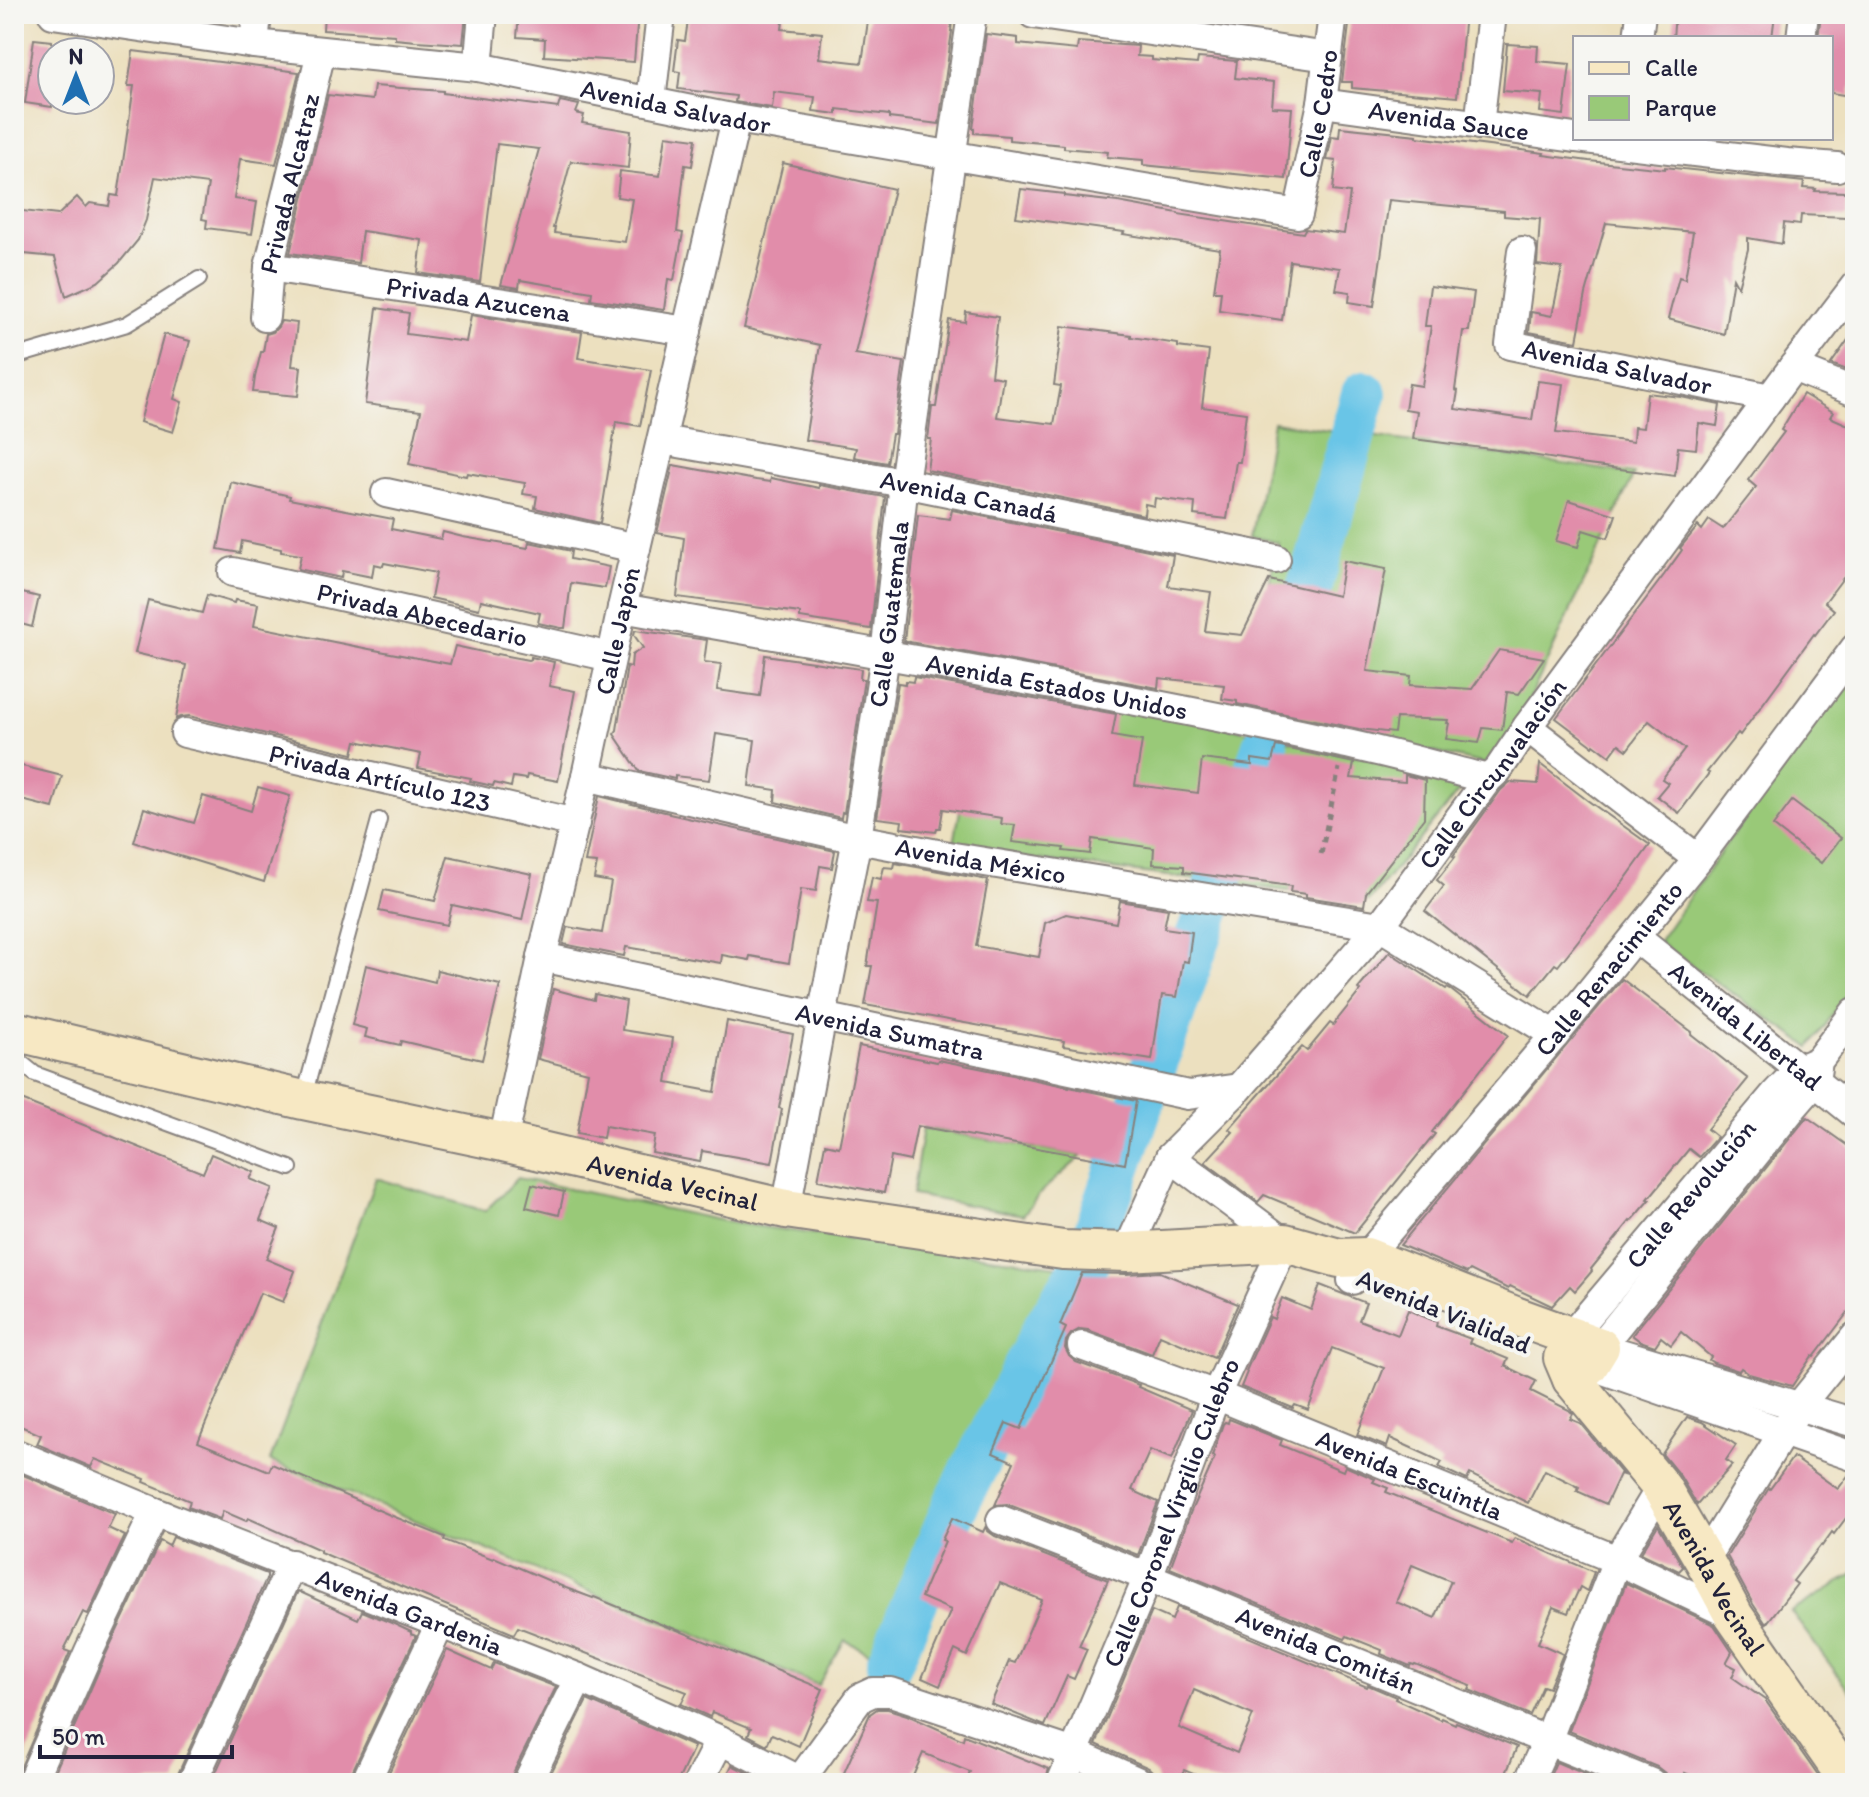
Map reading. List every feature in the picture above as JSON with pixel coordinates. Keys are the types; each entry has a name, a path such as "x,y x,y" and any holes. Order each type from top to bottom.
{"street":[{"name":"Avenida Salvador","path":"53,14 254,44 478,67 736,119 1298,214"},
{"path":"254,44 257,14"},
{"path":"478,67 483,14"},
{"path":"651,101 661,14"},
{"name":"Calle Guatemala","path":"786,1209 857,839 885,655 904,483 972,14"},
{"path":"1033,14 1328,57"},
{"name":"Calle Cedro","path":"1298,214 1322,103 1333,14"},
{"path":"1479,125 1492,14"},
{"path":"1638,36 1641,14"},
{"path":"1801,36 1804,14"},
{"name":"Privada Alcatraz","path":"265,317 269,267 321,52"},
{"name":"Avenida Sauce","path":"1322,103 1573,138"},
{"name":"Calle Japón","path":"503,1142 542,957 736,119"},
{"name":"Avenida Sauce","path":"1624,141 1788,151 1837,167"},
{"name":"Avenida Salvador","path":"1522,251 1510,345 1770,398"},
{"name":"Privada Azucena","path":"269,267 687,331"},
{"name":"Calle Circunvalación","path":"1127,1252 1170,1157 1239,1088 1380,926 1855,286"},
{"path":"1793,367 1855,392"},
{"name":"Avenida Canadá","path":"662,440 904,483 1276,559"},
{"path":"386,493 636,548"},
{"name":"Privada Abecedario","path":"233,572 611,657"},
{"name":"Avenida Estados Unidos","path":"622,608 1344,743 1488,779"},
{"name":"Calle Renacimiento","path":"1352,1265 1555,1035 1635,937 1698,859 1855,648"},
{"path":"1527,727 1698,859"},
{"name":"Privada Artículo 123","path":"185,733 575,823"},
{"name":"Avenida México","path":"586,776 857,839 1380,926"},
{"path":"1380,926 1555,1035"},
{"name":"Avenida Libertad","path":"1635,937 1811,1071 1855,1114"},
{"name":"Avenida Sumatra","path":"542,957 1188,1095 1239,1088"},
{"name":"Calle Revolución","path":"1579,1357 1785,1117 1811,1071 1855,1012"},
{"name":"Avenida Vecinal","path":"14,1031 786,1209 1063,1250 1127,1252 1285,1243 1352,1265"},
{"path":"1170,1157 1285,1243"},
{"name":"Calle Coronel Virgilio Culebro","path":"1061,1783 1148,1577 1216,1395 1285,1243"},
{"name":"Avenida Vialidad","path":"1352,1265 1515,1316 1579,1357 1855,1457"},
{"path":"1704,1560 1800,1405 1855,1337"},
{"name":"Avenida Escuintla","path":"1082,1346 1216,1395 1617,1560 1734,1616"},
{"name":"Avenida Vecinal","path":"1579,1357 1661,1487 1734,1616 1850,1783"},
{"name":"Avenida Vialidad","path":"1579,1357 1800,1405 1855,1423"},
{"name":"Avenida Gardenia","path":"14,1453 155,1512 579,1678 720,1740 799,1782"},
{"path":"1528,1783 1617,1560 1661,1487"},
{"path":"31,1783 155,1512"},
{"name":"Avenida Comitán","path":"1001,1520 1651,1783"},
{"path":"192,1783 292,1564"},
{"path":"365,1783 440,1624"},
{"path":"527,1783 579,1678"},
{"path":"799,1782 860,1698 873,1692 891,1692 1074,1753 1141,1783"},
{"path":"698,1783 720,1740"}],"lane":[{"path":"14,357 127,324 199,279"},
{"path":"303,1100 379,820"},
{"path":"14,1057 35,1074 290,1168"}],"path":[{"path":"1321,854 1344,743"}],"green space":[{"path":"1273,422 1634,474 1498,767 1238,707 1279,543 1252,536"},
{"path":"1855,661 1855,983 1810,1047 1658,942"},
{"path":"985,674 1468,780 1369,901 953,849"},
{"path":"923,1128 1082,1156 1043,1190 1023,1215 912,1195"},
{"path":"376,1178 485,1211 518,1178 733,1223 1065,1267 882,1660 845,1640 818,1685 270,1461"},
{"path":"1855,1573 1855,1698 1791,1612"}],"building":[{"path":"324,14 466,14 463,44 323,30"},
{"path":"519,14 638,14 634,62 544,56 545,39 517,37"},
{"path":"689,14 784,14 782,29 822,33 819,58 862,63 869,14 952,21 939,124 837,109 837,114 813,111 815,97 774,92 772,108 735,102 736,96 678,89 680,72 674,71 678,40 685,41"},
{"path":"1367,14 1465,14 1457,97 1352,88 1352,82 1342,82 1350,17 1366,18"},
{"path":"1675,14 1775,14 1772,36 1673,36"},
{"path":"1821,14 1855,16 1855,62 1850,96 1833,93 1833,36 1818,36"},
{"path":"986,34 1018,38 1018,44 1077,50 1078,42 1138,46 1137,56 1152,57 1152,60 1197,64 1198,58 1237,61 1235,78 1274,82 1272,107 1292,108 1286,179 1143,165 1143,160 1107,157 1108,152 974,133"},
{"path":"34,39 36,39 36,105 25,103"},
{"path":"1507,44 1538,46 1537,61 1570,64 1564,115 1540,112 1542,94 1503,91"},
{"path":"133,51 299,72 276,164 240,159 234,199 257,202 252,234 206,228 207,220 202,219 208,184 155,177 146,220 138,240 98,282 66,296 55,257 14,253 14,210 58,215 77,197 86,207 90,203 109,206 111,195 118,196 134,86 128,86"},
{"path":"374,86 443,91 558,108 560,101 579,105 576,113 584,115 582,123 631,131 628,168 571,161 554,233 625,242 632,199 617,197 620,171 660,176 666,135 696,139 692,166 685,165 677,232 683,233 674,280 668,279 664,310 591,299 592,292 520,280 519,288 501,285 539,149 497,144 480,282 418,273 422,240 362,231 358,263 290,253 328,95 372,100"},
{"path":"1340,127 1417,135 1589,161 1804,182 1803,188 1815,191 1846,192 1846,217 1801,215 1800,225 1784,223 1782,244 1748,238 1738,287 1733,278 1724,334 1668,319 1679,277 1685,279 1693,232 1606,223 1586,294 1577,341 1529,332 1531,312 1552,316 1562,268 1537,265 1540,219 1504,216 1504,211 1389,200 1374,306 1349,302 1350,292 1336,290 1340,268 1290,261 1282,320 1219,310 1221,291 1214,291 1220,249 1016,217 1021,189 1303,233 1305,229 1344,234 1350,193 1333,191 1336,161 1327,160 1332,136 1339,137"},
{"path":"783,163 894,189 855,354 904,362 887,463 854,457 856,448 805,440 820,345 744,328"},
{"path":"1430,286 1474,292 1469,331 1463,331 1455,409 1532,420 1538,381 1563,384 1556,433 1633,442 1634,427 1643,428 1647,393 1720,405 1717,426 1699,423 1696,449 1678,447 1675,476 1413,439 1417,411 1405,409 1409,384 1422,386 1431,326 1425,326"},
{"path":"377,308 409,313 406,334 466,342 471,315 582,332 578,358 651,370 640,426 616,422 600,523 535,508 537,496 523,494 525,483 467,473 466,476 409,464 421,411 365,404"},
{"path":"966,312 998,317 991,376 1003,378 997,417 1054,424 1061,386 1054,385 1062,326 1131,335 1209,351 1202,407 1246,413 1240,462 1236,462 1227,519 1194,515 1195,503 1155,498 1154,506 1145,504 1144,515 927,470 932,407 936,407 949,320 965,322"},
{"path":"281,321 297,323 292,366 301,367 298,396 253,392 266,334 273,332"},
{"path":"1855,330 1855,373 1831,364"},
{"path":"164,334 190,341 174,399 182,402 173,432 140,422"},
{"path":"1803,394 1833,412 1830,417 1855,428 1855,562 1825,602 1834,610 1740,735 1738,733 1707,772 1679,813 1657,796 1668,783 1662,779 1685,749 1649,721 1627,750 1619,744 1610,756 1556,718 1698,526 1702,530 1709,520 1723,529 1756,487 1748,480 1784,432 1781,430"},
{"path":"673,465 756,480 770,482 771,478 885,497 871,629 800,618 800,613 677,597 684,538 657,533"},
{"path":"231,482 290,496 289,499 393,519 391,529 441,539 443,532 528,548 529,542 571,551 570,559 609,567 605,588 571,583 565,628 561,628 538,623 540,613 481,600 479,609 431,598 436,573 384,563 383,566 374,564 372,577 342,571 341,578 298,569 301,555 281,552 281,549 242,541 240,553 218,549"},
{"path":"1569,500 1616,515 1608,538 1583,530 1578,547 1556,541"},
{"path":"952,510 1173,555 1168,586 1211,592 1205,631 1242,635 1269,580 1338,596 1344,561 1386,569 1367,671 1411,676 1410,685 1472,689 1499,650 1544,658 1519,694 1507,692 1502,730 1483,728 1479,743 1446,739 1448,720 1396,718 1394,733 1359,729 1237,704 1237,701 1222,699 1224,685 1159,678 1158,688 904,641 918,515 950,519"},
{"path":"14,591 39,597 32,627 14,622"},
{"path":"207,595 234,603 235,600 258,604 254,626 369,649 450,664 455,646 554,662 549,686 575,691 558,781 527,775 526,779 513,777 511,787 494,783 493,786 470,781 471,778 418,768 421,754 356,741 353,754 189,716 176,719 186,665 135,653 148,600 202,613"},
{"path":"635,630 707,640 704,662 721,664 717,690 760,696 765,655 861,669 860,679 864,679 841,818 775,802 776,790 749,786 755,740 716,734 709,780 675,776 675,779 639,771 614,734 627,666 631,667 632,655 643,648 634,635"},
{"path":"914,677 1116,714 1112,736 1142,741 1135,785 1198,793 1202,759 1252,765 1252,759 1272,762 1276,746 1354,763 1351,778 1405,782 1405,775 1425,780 1424,818 1366,893 1364,906 1306,897 1306,894 1290,892 1291,886 1184,872 1184,866 1153,864 1154,848 1092,839 1090,854 1012,842 1015,825 1001,824 1002,818 943,809 940,828 936,832 901,828 902,821 877,818 898,683 913,682"},
{"path":"14,764 62,776 53,808 14,798"},
{"path":"1540,764 1650,845 1558,966 1555,964 1530,995 1425,911 1444,886 1437,880 1501,790 1510,782 1538,784"},
{"path":"258,787 290,796 264,882 134,842 144,808 194,823 203,796 251,811"},
{"path":"599,796 835,851 832,868 820,866 816,891 801,889 789,963 722,955 721,963 626,947 624,956 563,944 567,927 602,933 611,882 594,879 597,863 585,862"},
{"path":"1792,801 1841,838 1821,863 1773,826"},
{"path":"448,856 532,874 522,920 452,905 447,925 379,911 384,890 435,901"},
{"path":"895,863 988,880 976,946 1039,957 1045,923 1066,914 1116,923 1120,901 1168,909 1164,928 1192,932 1188,962 1183,961 1177,997 1162,995 1152,1060 1063,1046 1064,1041 865,1005 872,966 867,966 877,903 867,902 872,877 881,879 884,867 894,868"},
{"path":"1389,952 1451,990 1508,1035 1432,1132 1435,1134 1355,1233 1264,1195 1258,1202 1205,1162 1233,1132 1229,1129 1302,1047 1307,1051 1330,1023 1333,1025"},
{"path":"366,965 435,982 437,970 500,985 482,1060 401,1041 400,1045 365,1037 367,1029 352,1025"},
{"path":"1622,979 1748,1079 1707,1129 1717,1137 1699,1157 1689,1149 1575,1291 1570,1286 1552,1306 1510,1286 1508,1289 1470,1270 1467,1273 1400,1245"},
{"path":"553,989 594,1000 595,994 626,1001 622,1030 673,1038 667,1083 715,1092 727,1021 793,1034 772,1163 702,1151 700,1162 652,1153 655,1135 605,1126 603,1138 577,1133 588,1072 538,1059"},
{"path":"859,1046 1136,1101 1125,1164 917,1126 910,1161 891,1157 884,1193 818,1180 825,1144 839,1147"},
{"path":"14,1097 203,1173 211,1154 254,1172 250,1179 273,1188 260,1220 279,1228 266,1259 295,1271 283,1302 260,1293 198,1442 269,1471 272,1464 445,1537 444,1540 494,1557 823,1689 799,1746 772,1734 767,1745 748,1735 751,1728 712,1712 710,1717 681,1704 687,1692 518,1627 514,1634 248,1518 246,1521 223,1511 220,1519 188,1507 190,1501 144,1482 145,1479 95,1459 91,1467 37,1444 41,1435 14,1423"},
{"path":"1807,1117 1855,1151 1855,1303 1792,1386 1749,1374 1741,1368 1739,1371 1714,1363 1681,1332 1671,1345 1661,1337 1655,1346 1632,1335"},
{"path":"532,1184 564,1192 559,1215 526,1207"},
{"path":"1160,1272 1238,1304 1214,1358 1160,1335 1152,1354 1080,1329 1071,1334 1065,1348 1076,1362 1139,1385 1192,1410 1172,1459 1150,1450 1132,1490 1158,1502 1138,1555 1007,1504 995,1505 1014,1462 993,1453 1006,1423 1021,1429 1066,1328 1060,1325 1082,1273"},
{"path":"1320,1285 1366,1303 1359,1320 1398,1335 1408,1310 1437,1322 1436,1326 1471,1339 1469,1343 1508,1359 1505,1366 1536,1381 1531,1391 1573,1414 1570,1419 1580,1423 1623,1475 1620,1474 1606,1504 1577,1491 1579,1487 1545,1470 1528,1503 1470,1474 1467,1480 1439,1467 1442,1462 1390,1438 1387,1447 1357,1435 1384,1368 1332,1348 1308,1410 1295,1405 1293,1408 1241,1387 1270,1317 1274,1319 1282,1298 1311,1310"},
{"path":"1687,1417 1702,1422 1736,1445 1726,1460 1732,1465 1697,1505 1662,1454"},
{"path":"1229,1419 1282,1440 1280,1445 1343,1471 1345,1466 1375,1479 1373,1482 1388,1488 1386,1492 1512,1543 1515,1538 1594,1572 1587,1591 1580,1587 1568,1613 1553,1607 1538,1643 1563,1654 1549,1688 1543,1686 1530,1715 1469,1690 1471,1686 1415,1664 1410,1666 1381,1654 1382,1650 1347,1636 1345,1639 1170,1568 1215,1457 1212,1456 1223,1424 1228,1423","holes":["1412,1565 1451,1581 1435,1618 1396,1602"]},
{"path":"1793,1457 1838,1489 1850,1473 1855,1474 1855,1506 1793,1581 1797,1584 1766,1624 1727,1556 1769,1488"},
{"path":"21,1474 115,1514 108,1528 125,1536 88,1614 83,1612 64,1650 70,1652 14,1783 14,1487"},
{"path":"952,1518 983,1532 986,1526 995,1536 1108,1580 1079,1646 1087,1649 1074,1679 1067,1676 1045,1726 991,1704 1009,1661 1015,1663 1042,1600 1000,1583 967,1656 955,1650 940,1686 922,1678 951,1610 921,1597"},
{"path":"1658,1525 1683,1567 1679,1571 1641,1553"},
{"path":"173,1537 267,1574 175,1783 50,1783 105,1656 160,1541 169,1546"},
{"path":"1626,1583 1714,1625 1732,1652 1726,1663 1736,1668 1732,1677 1765,1700 1823,1783 1709,1783 1685,1773 1683,1783 1668,1783 1665,1773 1657,1767 1569,1731"},
{"path":"298,1591 358,1619 362,1611 416,1636 348,1783 211,1783"},
{"path":"1177,1607 1368,1685 1441,1720 1456,1722 1517,1747 1502,1783 1215,1783 1184,1770 1179,1783 1158,1783 1149,1768 1096,1744 1152,1611 1172,1620","holes":["1194,1690 1253,1715 1237,1753 1179,1728"]},
{"path":"447,1650 491,1670 494,1663 556,1687 510,1783 384,1783"},
{"path":"587,1700 694,1747 677,1783 546,1783"},
{"path":"877,1709 907,1715 963,1740 964,1735 1049,1769 1044,1783 966,1783 970,1772 923,1753 910,1783 861,1783 843,1775 870,1714"},
{"path":"1556,1762 1606,1783 1547,1783"},
{"path":"732,1765 754,1776 751,1783 723,1783"}],"waterway":[{"path":"1271,725 1364,394"},
{"path":"889,1664 955,1506 1047,1325 1086,1262 1265,746"}]}
